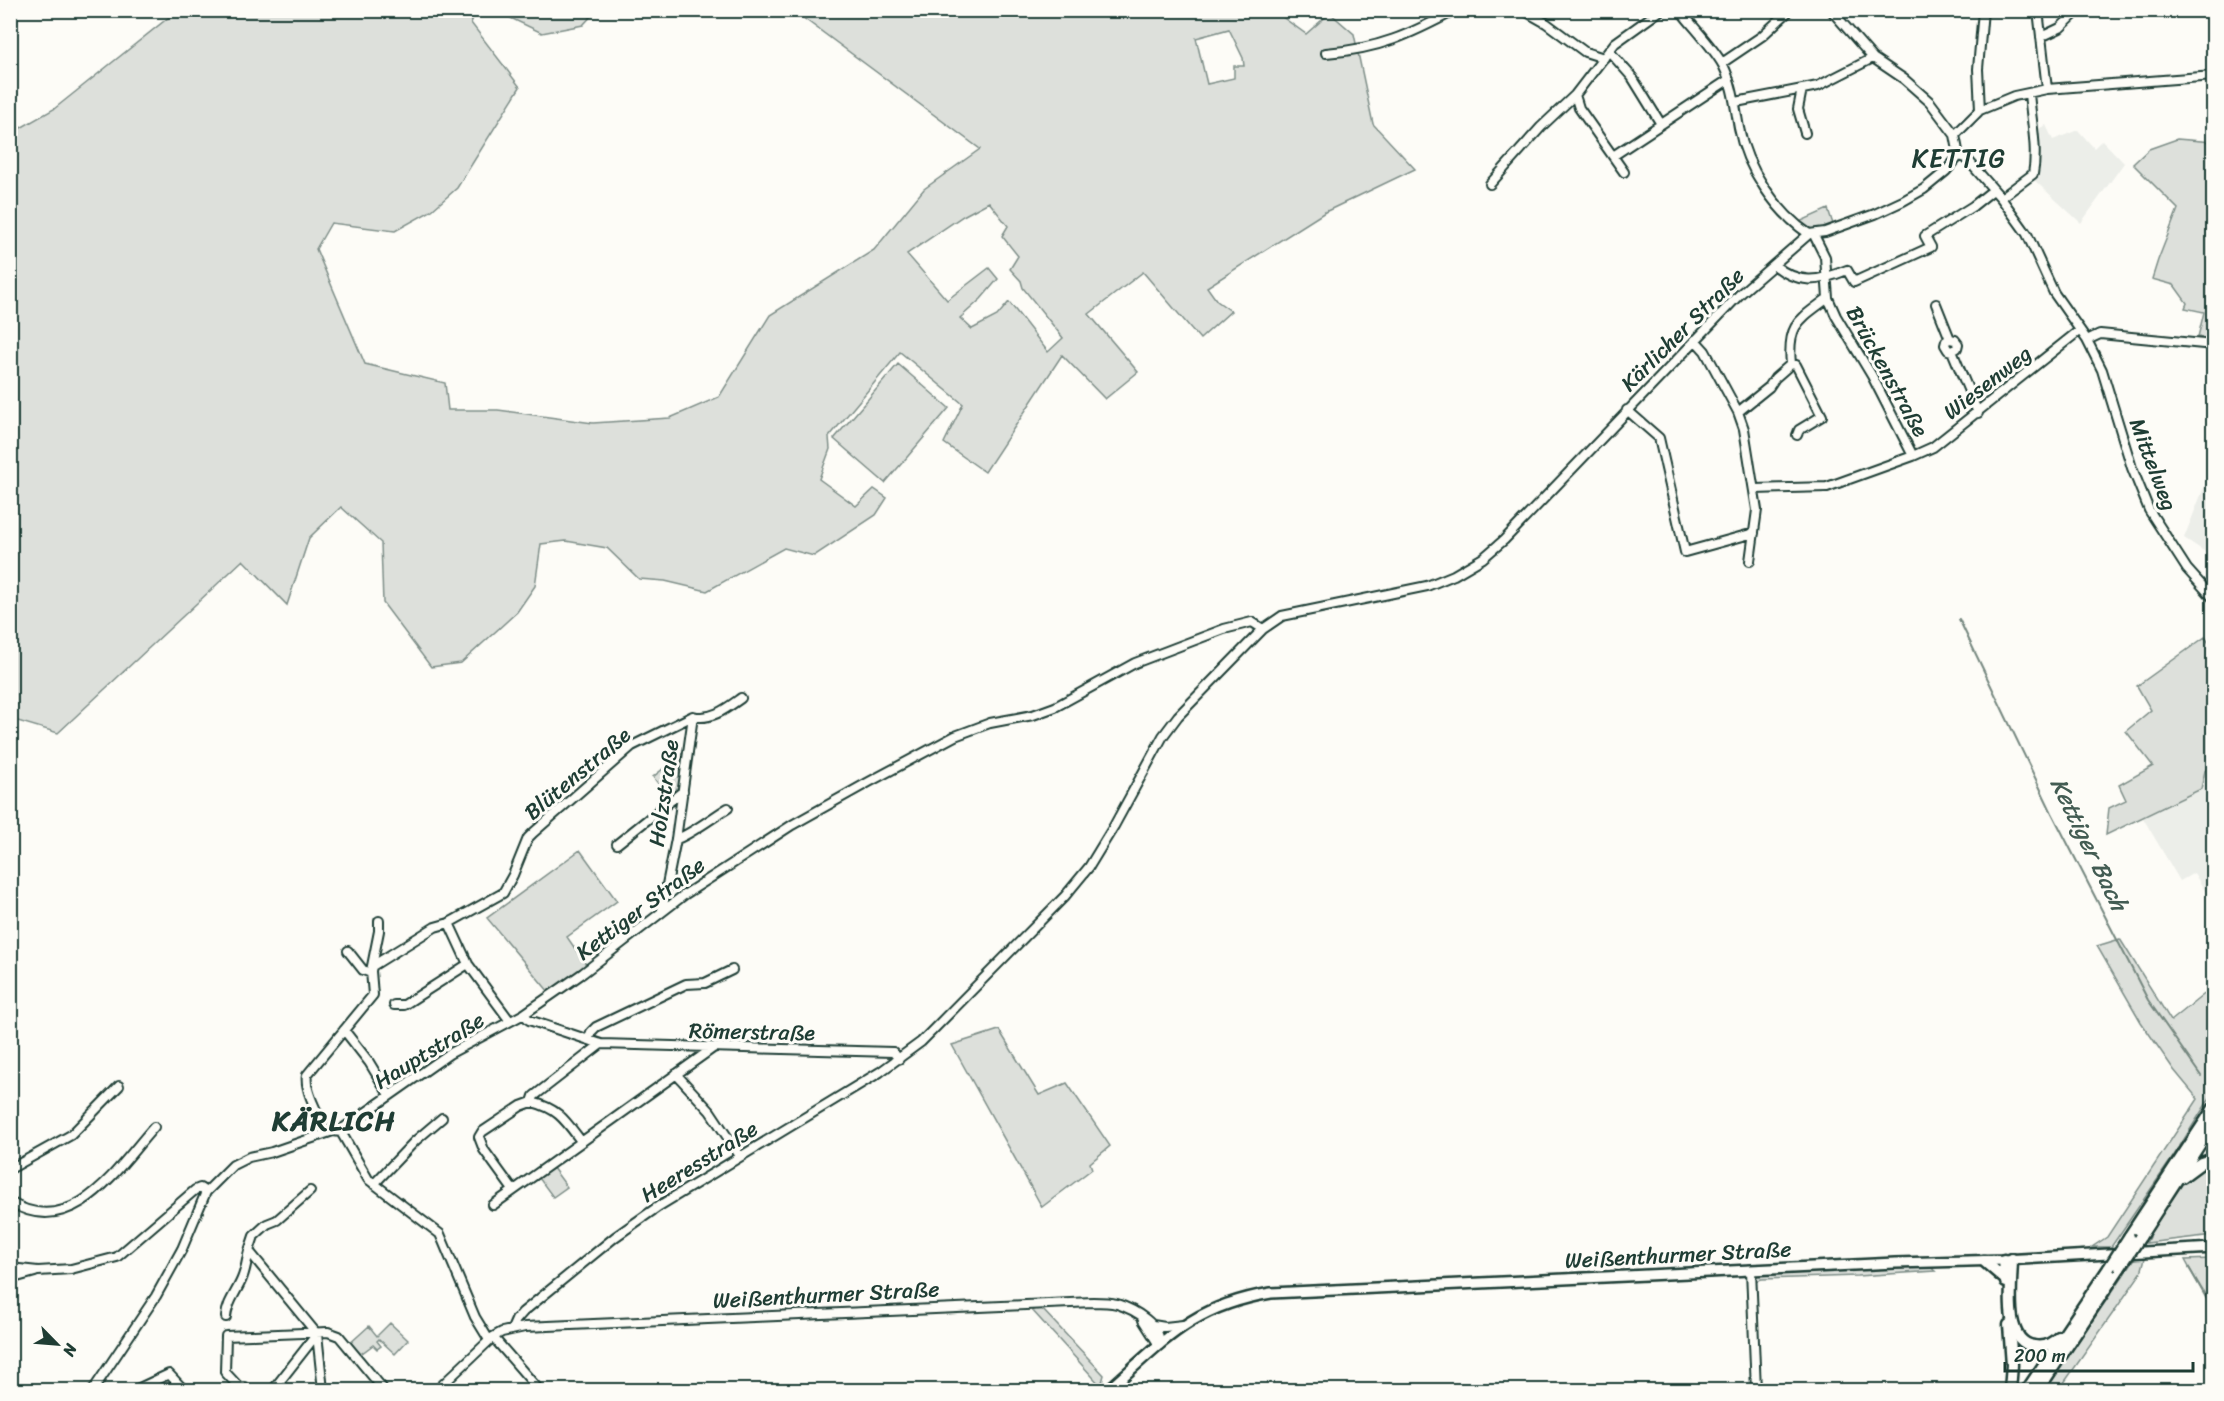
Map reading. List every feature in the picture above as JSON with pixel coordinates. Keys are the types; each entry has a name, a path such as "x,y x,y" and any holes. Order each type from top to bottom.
{"highway":[{"path":"2037,1390 2214,1107"},
{"path":"2134,1237 2173,1186 2214,1122"},
{"path":"2173,1186 2196,1166 2214,1159"},
{"path":"2008,1260 2012,1321 2018,1338 2031,1346 2048,1345 2072,1324"},
{"path":"2008,1260 2005,1279 2012,1365 2010,1390"},
{"path":"1984,1261 2005,1279"},
{"path":"2027,1390 2072,1324 2115,1267"}],"main road":[{"name":"Weißenthurmer Straße","path":"1108,1390 1183,1325 1234,1300 1271,1293 2008,1260 2214,1248"}],"street":[{"path":"1326,53 1360,50 1401,38 1456,10"},
{"path":"1523,10 1546,23 1585,52 1606,54 1632,77 1661,124"},
{"path":"1490,184 1541,127 1575,95 1615,43 1661,10"},
{"path":"1680,10 1722,63 1736,102 1739,130 1750,160 1779,206 1800,228 1812,234 1875,214 1903,201 1938,177 1959,156"},
{"path":"1722,63 1762,36 1790,10"},
{"path":"1831,10 1873,58 1904,79 1930,102 1955,135 1959,156"},
{"path":"1980,110 1978,69 1983,10"},
{"path":"2038,10 2047,89"},
{"path":"2041,37 2060,28 2079,10"},
{"path":"1736,102 1818,86 1873,58"},
{"path":"1955,135 1980,110 2013,96 2047,89 2214,76"},
{"path":"1613,156 1728,80"},
{"path":"1802,89 1798,109 1805,133"},
{"path":"2001,198 2033,174 2036,158 2029,93"},
{"path":"1575,95 1580,108 1624,172"},
{"path":"1959,156 1966,158 2001,198 2027,234 2055,293 2080,330"},
{"path":"1774,265 1787,275 1801,279 1828,278 1847,270 1854,282 1931,247 1925,236 1973,206 1993,190"},
{"name":"Kärlicher Straße","path":"1263,629 1282,616 1426,586 1454,575 1483,558 1504,540 1740,294 1812,234"},
{"name":"Brückenstraße","path":"1812,234 1825,257 1828,298 1836,316 1872,376 1913,456"},
{"path":"1791,364 1789,344 1794,329 1801,318 1828,298"},
{"path":"1936,304 1950,339 1945,345 1948,350 1952,351 1978,413"},
{"name":"Mittelweg","path":"2080,330 2102,370 2132,468 2150,510 2187,569 2214,599"},
{"name":"Wiesenweg","path":"1755,489 1827,487 1933,447 2080,330"},
{"path":"2087,340 2100,334 2214,345"},
{"path":"1695,340 1705,351 1738,412 1744,429 1757,510 1750,561"},
{"path":"1738,412 1769,387 1774,378 1791,364"},
{"path":"1791,364 1801,370 1822,416 1799,430 1797,435"},
{"path":"1627,410 1659,438 1684,552 1754,533"},
{"name":"Kettiger Straße","path":"510,1021 524,1014 583,973 663,910 792,825 955,736 990,723 1049,710 1135,663 1224,629 1252,622 1263,629"},
{"name":"Heeresstraße","path":"512,1329 516,1320 541,1296 615,1237 659,1206 899,1059 921,1042 1077,882 1106,841 1163,736 1193,699 1263,629"},
{"name":"Blütenstraße","path":"372,969 435,927 449,923 503,893 528,838 632,746 693,716 699,718 711,716 741,698"},
{"name":"Holzstraße","path":"663,910 676,839 693,716"},
{"path":"617,844 683,791"},
{"path":"676,839 684,837 728,808"},
{"path":"327,1133 305,1082 307,1075 373,995 372,958 379,931 379,921"},
{"path":"449,923 468,964 510,1021"},
{"path":"348,951 363,970 372,969"},
{"path":"394,1005 404,1005 468,964"},
{"path":"588,1040 596,1027 687,984 705,983 732,970"},
{"name":"Römerstraße","path":"524,1014 529,1020 601,1044 893,1052 899,1059"},
{"name":"Hauptstraße","path":"341,1132 448,1054 510,1021"},
{"path":"344,1030 369,1062 389,1095"},
{"path":"532,1102 534,1096 601,1044"},
{"path":"493,1205 713,1048"},
{"path":"676,1074 710,1111 740,1156"},
{"path":"10,1169 71,1135 119,1086"},
{"path":"513,1190 484,1150 479,1137 482,1132 521,1106 532,1102 548,1106 559,1112 581,1141"},
{"path":"374,1184 414,1141 442,1118"},
{"path":"10,1202 34,1212 48,1213 68,1209 83,1202 95,1192 154,1127"},
{"path":"93,1390 156,1296 182,1249 206,1192 233,1165 249,1157 272,1152 333,1131 341,1132 362,1172 374,1184 440,1234 476,1317 491,1339 539,1390"},
{"path":"10,1268 38,1271 71,1269 117,1257 195,1190 200,1188 206,1192"},
{"path":"226,1317 226,1306 244,1274 254,1236 267,1224 277,1220 310,1191"},
{"path":"249,1251 317,1334 323,1390"},
{"path":"1751,1270 1756,1390"},
{"path":"10,1279 38,1271"},
{"name":"Weißenthurmer Straße","path":"512,1329 1093,1302 1118,1305 1152,1325"},
{"path":"1140,1317 1159,1345"},
{"path":"1152,1325 1165,1327 1183,1325"},
{"path":"1152,1325 1159,1333 1159,1345"},
{"path":"437,1390 491,1339 512,1329"},
{"path":"215,1337 328,1332 339,1336 384,1390"},
{"path":"273,1390 317,1334"},
{"path":"226,1336 225,1372 239,1387 249,1390"},
{"path":"135,1390 169,1374 184,1390"}],"shaded area":[{"path":"193,11 476,11 471,23 520,87 457,188 431,211 395,231 331,223 316,249 365,364 445,383 448,410 498,410 593,423 670,418 719,397 770,315 874,250 924,189 980,149 794,11 1274,11 1306,34 1330,13 1354,34 1373,124 1415,169 1325,212 1207,287 1217,301 1231,311 1200,339 1143,272 1089,314 1138,372 1105,399 1062,355 985,472 944,443 963,404 900,352 829,437 830,449 819,479 856,506 874,489 887,498 876,515 814,556 784,548 707,591 665,581 639,579 607,548 566,541 541,544 535,586 517,612 461,663 431,667 383,603 381,543 341,507 309,538 287,605 243,560 58,733 11,719 10,134 54,109 168,18","holes":["1229,29 1243,58 1244,66 1234,66 1234,78 1207,84 1196,38","989,202 1008,226 1002,236 1018,256 1010,269 1063,338 1048,352 1009,302 997,316 972,329 960,318 998,279 989,268 947,300 907,254 963,216"]},
{"path":"496,11 596,11 583,25 542,33"},
{"path":"2046,125 2053,140 2078,130 2094,148 2102,140 2124,163 2081,223 2033,179 2037,175 2039,160 2034,131"},
{"path":"2177,139 2213,142 2213,339 2198,337 2204,312 2185,308 2187,303 2174,285 2152,279 2178,209 2133,164 2149,149"},
{"path":"1828,209 1833,224 1831,225 1814,231 1799,222"},
{"path":"898,364 949,408 885,483 834,439"},
{"path":"2212,467 2214,468 2213,557 2184,538"},
{"path":"2205,637 2213,649 2213,763 2205,771 2201,789 2106,835 2109,808 2126,800 2119,785 2153,766 2126,731 2151,710 2137,686"},
{"path":"684,752 680,782 669,798 653,777"},
{"path":"2213,763 2213,904 2194,873 2180,881 2143,818 2201,789 2205,771"},
{"path":"580,850 617,901 567,937 587,966 549,992 487,918"},
{"path":"2120,939 2171,1021 2213,987 2213,1093 2173,1157 2111,1247 2092,1247 2107,1237 2198,1099 2174,1070 2141,1022 2097,946"},
{"path":"999,1030 1039,1095 1067,1083 1110,1146 1090,1163 1092,1169 1042,1207 952,1045"},
{"path":"2213,1162 2213,1235 2146,1243 2149,1237 2147,1237 2185,1180 2193,1171"},
{"path":"553,1168 567,1187 553,1197 539,1178"},
{"path":"2138,1254 2143,1254 2145,1258 2141,1273 2059,1390 2045,1390"},
{"path":"2214,1259 2213,1311 2185,1260"},
{"path":"1929,1266 1935,1271 1755,1281 1759,1273"},
{"path":"1031,1309 1042,1309 1104,1375 1101,1386"},
{"path":"390,1323 408,1340 395,1354 379,1339 377,1341 381,1346 377,1349 373,1345 358,1356 348,1345 369,1326 377,1336"}],"waterway":[{"name":"Kettiger Bach","path":"1959,619 2052,813 2148,1000 2201,1076"},
{"name":"Kettiger Bach","path":"2189,1268 2214,1310"}],"district":[{"name":"KETTIG","path":"1959,158"},
{"name":"KÄRLICH","path":"334,1120"}]}
